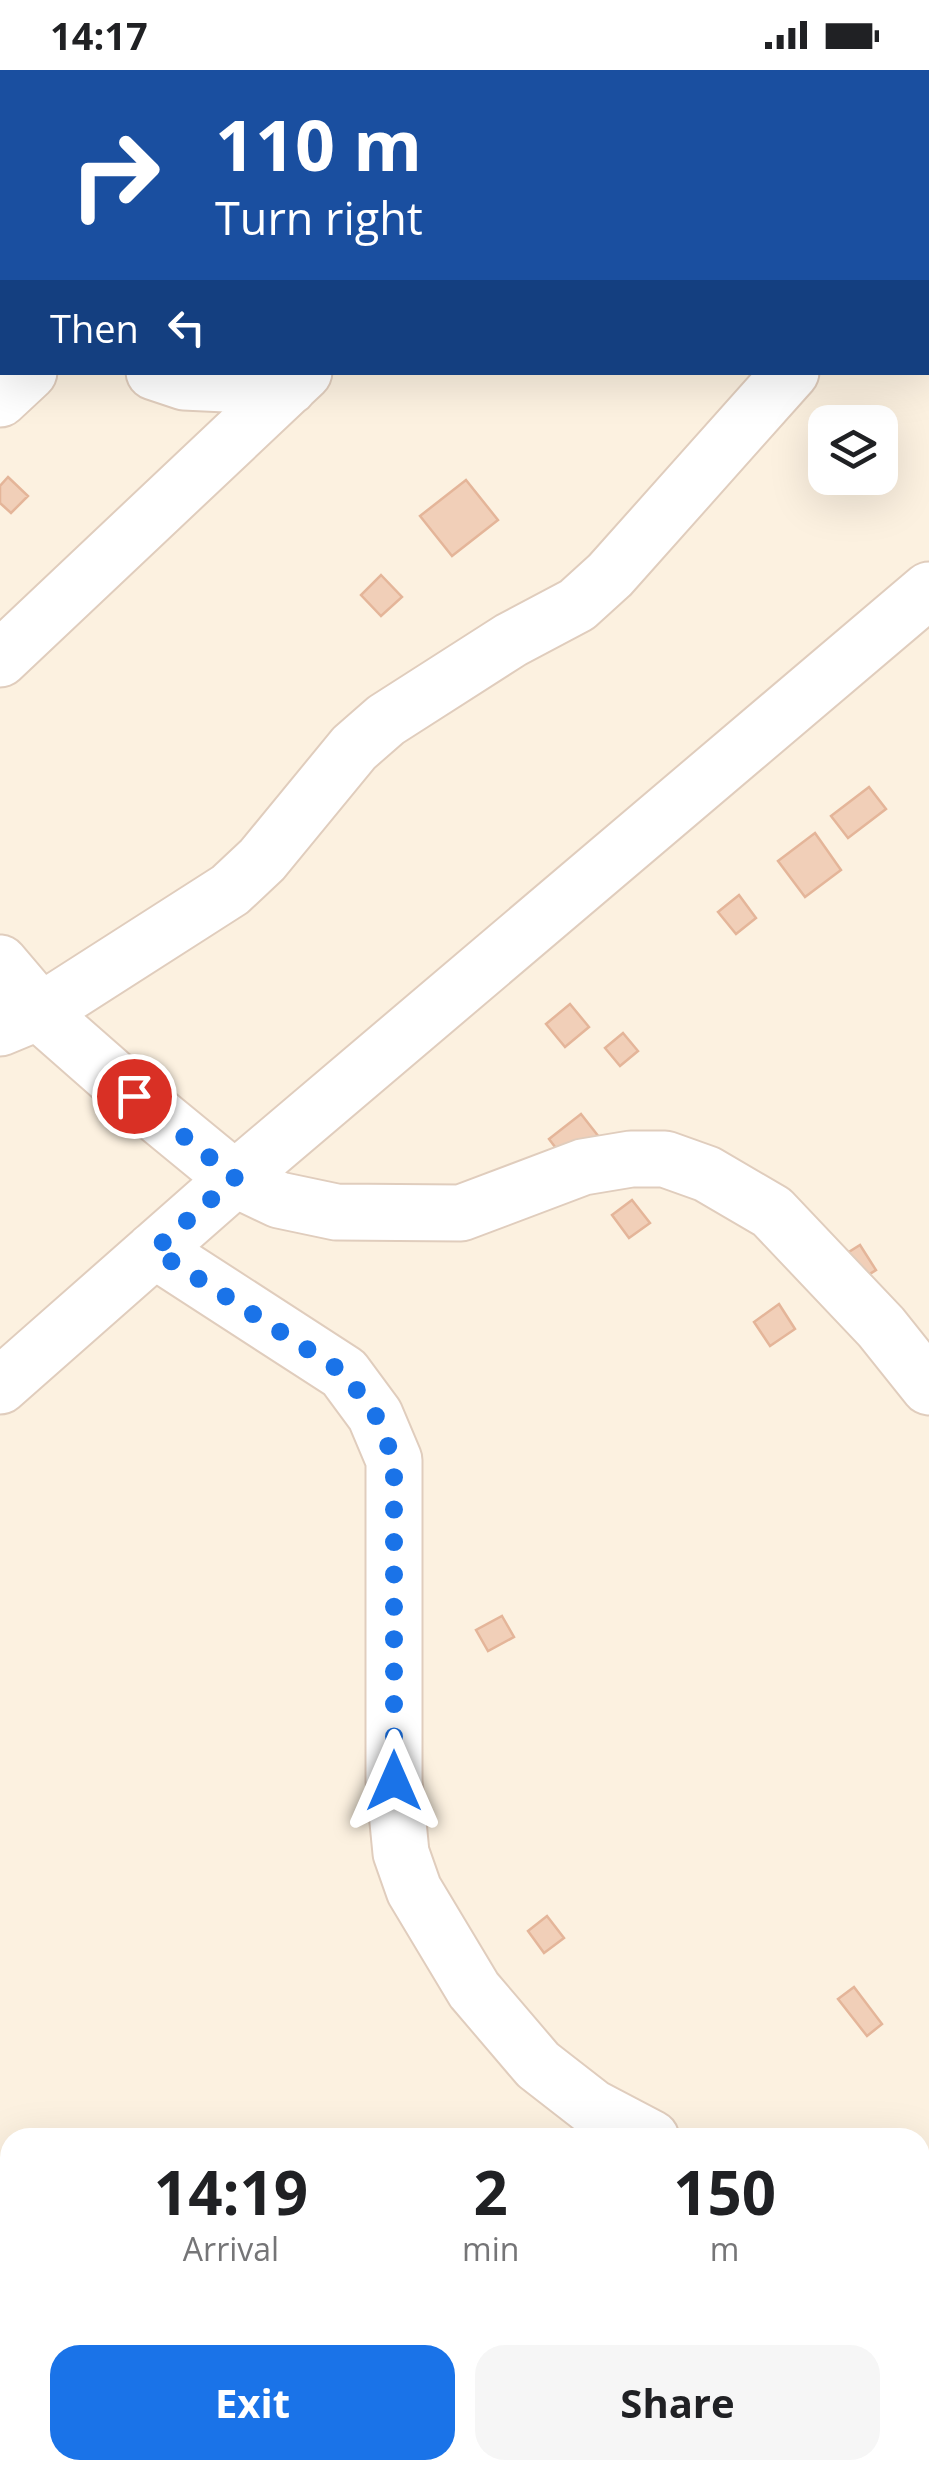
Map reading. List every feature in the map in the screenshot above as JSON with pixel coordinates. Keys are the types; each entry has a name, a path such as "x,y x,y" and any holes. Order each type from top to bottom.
{"street":[{"path":"0,399 26,375"},
{"path":"163,375 184,382 296,380"},
{"path":"21,1020 230,890 262,860 354,748 386,720 510,640 576,604 610,576 788,375"},
{"path":"0,659 296,380"},
{"path":"0,1386 235,1178 929,590"},
{"path":"0,962 21,1020 134,1096 235,1178 279,1200 336,1212 460,1213 582,1167 631,1159 664,1158 707,1174 772,1212 881,1327 929,1387"},
{"path":"154,1250 344,1373 375,1414 394,1460 394,1781 401,1853 414,1890 474,1990 538,2064 592,2107 632,2128"}],"building":[{"path":"8,477 28,496 11,513 0,503 0,486"},
{"path":"466,480 498,520 452,556 420,516"},
{"path":"381,575 402,597 381,616 361,595"},
{"path":"869,787 886,809 848,838 831,816"},
{"path":"815,833 841,870 805,897 778,861"},
{"path":"739,895 756,918 736,934 718,912"},
{"path":"570,1004 589,1027 565,1047 546,1024"},
{"path":"623,1033 638,1051 620,1066 605,1048"},
{"path":"581,1114 610,1151 577,1176 549,1139"},
{"path":"632,1200 650,1223 629,1238 612,1215"},
{"path":"860,1245 876,1270 849,1287 833,1262"},
{"path":"779,1304 795,1329 770,1346 754,1322"},
{"path":"502,1616 514,1637 488,1651 476,1630"},
{"path":"547,1916 564,1938 544,1953 528,1931"},
{"path":"854,1987 882,2024 867,2036 838,1999"}],"route":[{"path":"134,1096 235,1178 154,1250 344,1373 375,1414 394,1460 394,1781"}]}
